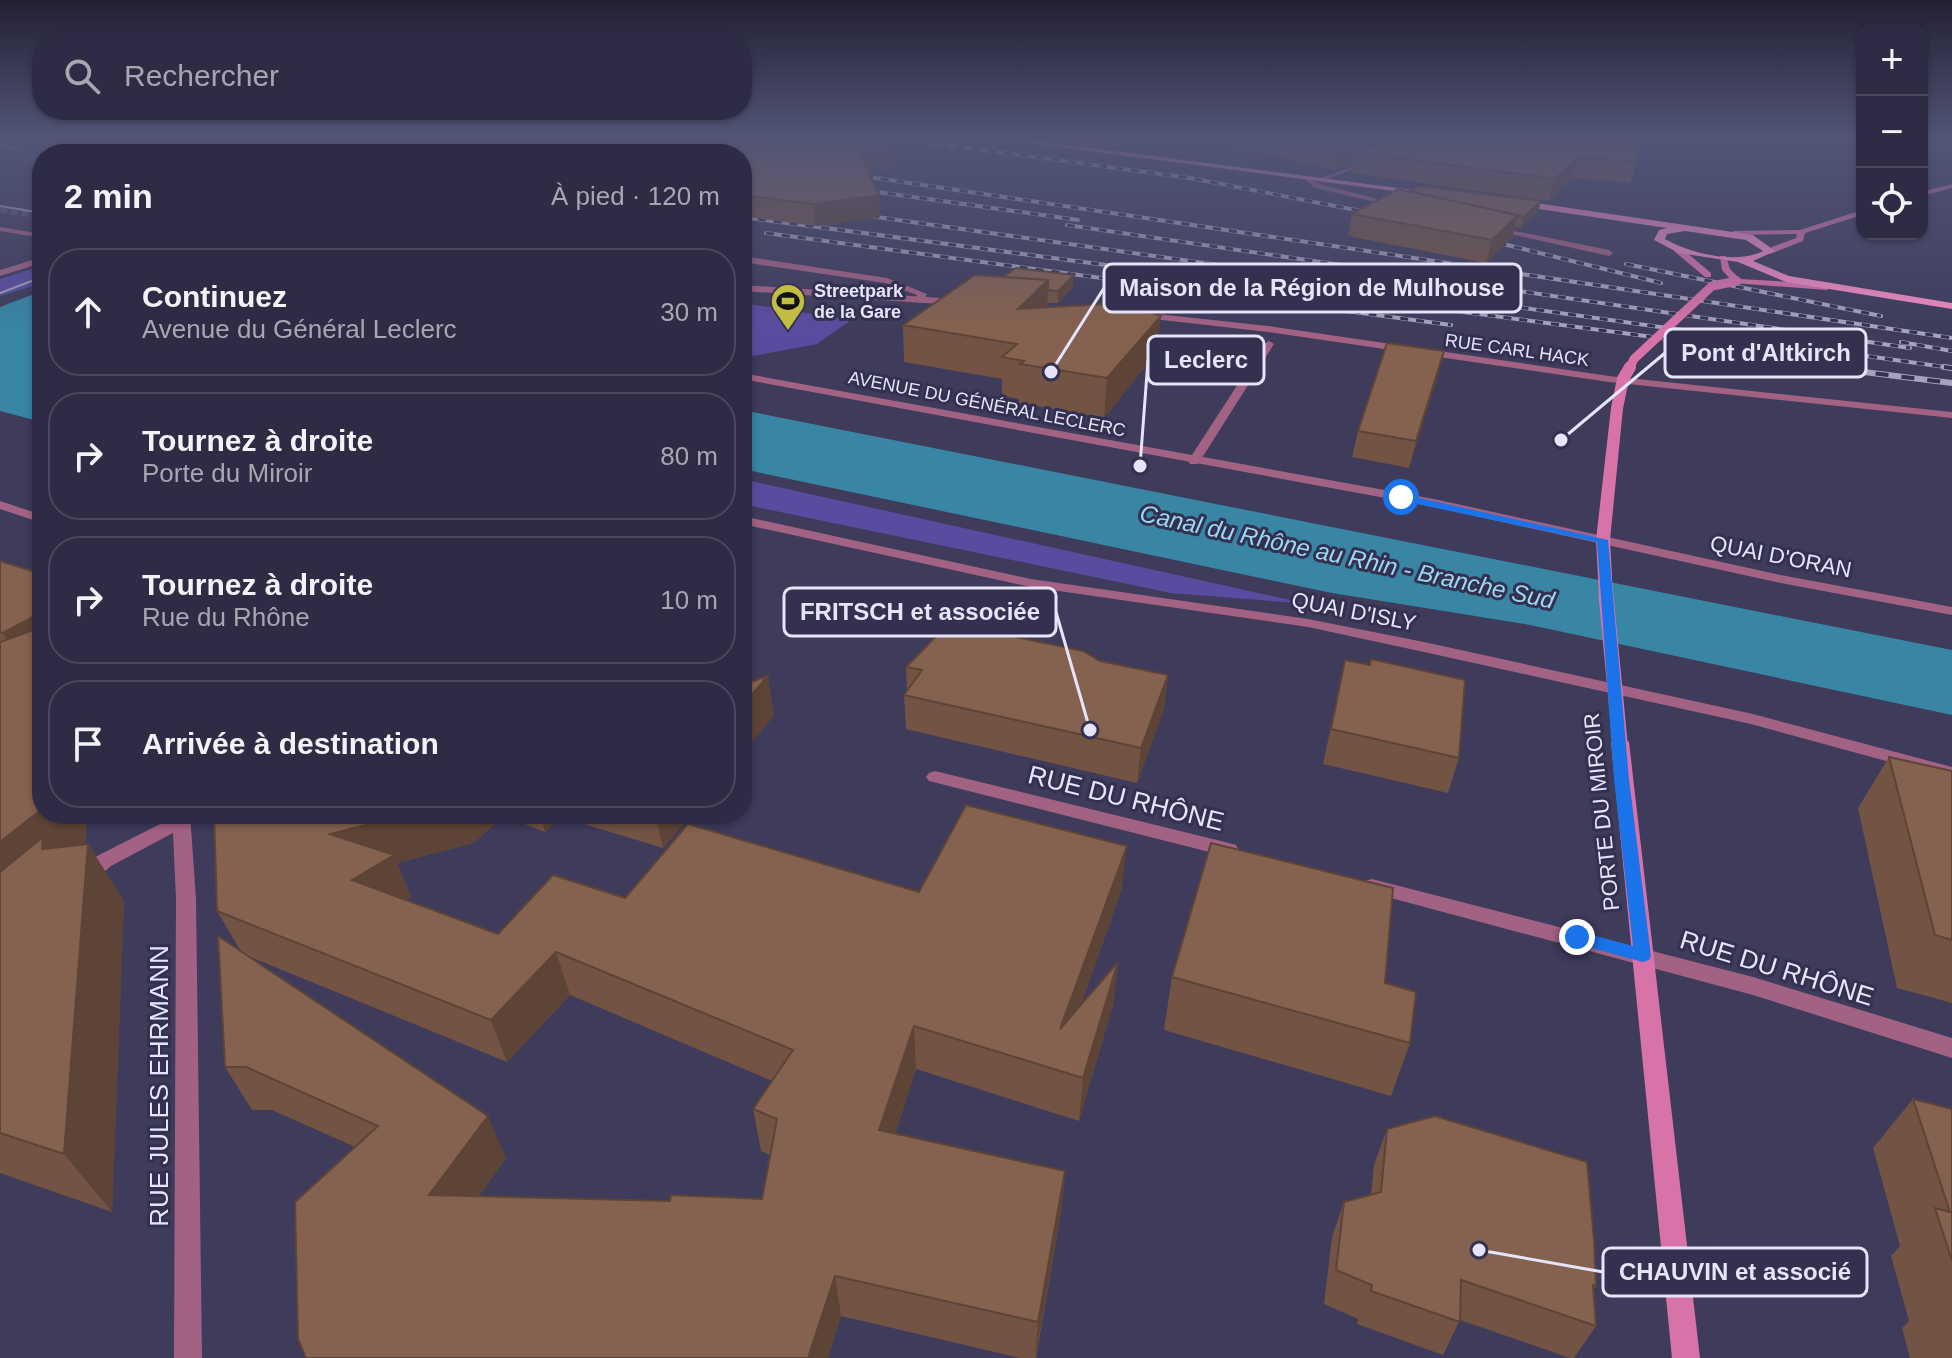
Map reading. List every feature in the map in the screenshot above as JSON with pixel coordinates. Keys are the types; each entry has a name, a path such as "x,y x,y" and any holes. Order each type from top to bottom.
{"main road":[{"path":"1514,203 1734,233 1801,232 1856,214"},
{"path":"1560,209 1658,235 1685,228"},
{"path":"1658,235 1666,244 1677,249 1739,259 1768,253 1800,239 1801,232"},
{"path":"1734,233 1761,242 1768,253 1790,270 1839,288"},
{"path":"1677,249 1710,281 1839,288"},
{"path":"1723,258 1726,270 1737,281"},
{"path":"1739,259 1786,279 1952,306"},
{"name":"PORTE DU MIROIR","path":"1686,1358 1620,742 1603,540 1623,379 1634,359 1710,281"}],"street":[{"path":"1391,203 1411,208"},
{"path":"1486,226 1609,253"},
{"path":"0,229 32,234"},
{"path":"752,261 887,281 922,294 920,300"},
{"path":"0,273 32,263"},
{"path":"752,289 966,303"},
{"name":"RUE CARL HACK","path":"1122,314 1255,327 1609,379 1820,398 1952,415"},
{"path":"1194,461 1269,344"},
{"name":"AVENUE DU GÉNÉRAL LECLERC","path":"752,378 1526,521 1603,540"},
{"path":"0,505 32,515"},
{"path":"24,512 32,512"},
{"name":"QUAI D'ISLY","path":"752,522 1031,583 1308,623 1424,647 1753,719 1952,773"},
{"name":"QUAI D'ORAN","path":"1603,540 1776,578 1952,611"},
{"name":"RUE DU RHÔNE","path":"935,777 1243,853"},
{"path":"70,890 104,861 169,824"},
{"name":"RUE JULES EHRMANN","path":"181,824 186,899 188,1358"},
{"name":"RUE DU RHÔNE","path":"1351,880 1643,956 1952,1048"}],"shaded area":[{"path":"32,269 32,286 0,296 0,279"},
{"name":"Streetpark de la Gare","path":"752,305 851,320 817,344 753,356"},
{"path":"752,481 1308,604 1171,593 752,506"}],"water":[{"path":"32,295 32,419 0,411 0,307"},
{"name":"Canal du Rhône au Rhin - Branche Sud","path":"752,412 1952,650 1952,715 1530,625 1332,593 752,471"}],"building":[{"path":"1372,203 1464,203 1518,215 1492,240 1352,214"},
{"path":"1464,203 1538,203 1524,217"},
{"path":"1016,268 1074,275 1058,291 1048,290 1048,280 1003,277"},
{"path":"975,275 1048,280 1018,309 1124,303 1161,316 1107,378 1020,364 1024,361 1002,357 1017,344 903,325"},
{"path":"1387,343 1444,351 1416,441 1358,431"},
{"path":"0,561 32,571 32,617 0,632"},
{"path":"969,617 1022,628 1016,637 1083,651 1100,661 1168,675 1141,748 904,695 922,670 906,667 948,624"},
{"path":"32,630 32,817 0,842 0,642"},
{"path":"1371,659 1465,680 1459,758 1331,729 1345,660 1370,665"},
{"path":"768,676 752,694 752,682"},
{"path":"1889,757 1952,771 1952,940 1935,935"},
{"path":"966,805 1127,846 1060,1029 1118,962 1083,1078 914,1026 879,1130 1065,1171 1038,1322 835,1276 808,1358 306,1358 298,1339 295,1202 378,1126 246,1067 225,1067 218,936 488,1116 429,1195 670,1201 671,1195 762,1199 777,1119 753,1109 793,1050 556,952 491,1020 217,911 214,824 369,824 330,834 394,855 352,880 498,934 553,875 625,898 688,824 919,892"},
{"path":"43,837 42,849 88,844 64,1154 0,1133 0,872"},
{"path":"1211,843 1393,888 1385,983 1416,992 1410,1043 1172,977"},
{"path":"1913,1099 1952,1109 1952,1261 1935,1208 1950,1212"},
{"path":"1435,1116 1587,1162 1594,1240 1596,1326 1461,1280 1460,1322 1371,1291 1372,1285 1336,1270 1344,1202 1381,1192 1387,1129"}],"tunnel":[{"path":"0,209 32,214"}],"tram line":[{"path":"0,206 32,211"},
{"path":"0,293 32,281"}],"railway":[{"path":"959,203 1078,220"},
{"path":"1047,203 1952,338"},
{"path":"1322,203 1382,215"},
{"path":"855,214 1952,368 1944,367"},
{"path":"752,218 1789,355"},
{"path":"1067,225 1910,348"},
{"path":"766,233 1451,325"},
{"path":"1483,239 1661,283"},
{"path":"1626,264 1881,316"},
{"path":"1901,342 1952,351"},
{"path":"1777,361 1839,369"},
{"path":"1824,367 1952,383"}],"place":[{"name":"Streetpark de la Gare","path":"788,332"},
{"name":"Maison de la Région de Mulhouse","path":"1051,372"},
{"name":"Pont d'Altkirch","path":"1561,440"},
{"name":"Leclerc","path":"1140,466"},
{"name":"FRITSCH et associée","path":"1090,730"},
{"name":"CHAUVIN et associé","path":"1479,1250"}],"route":[{"path":"1401,497 1526,521 1603,540 1621,779 1643,956 1577,937"}]}
